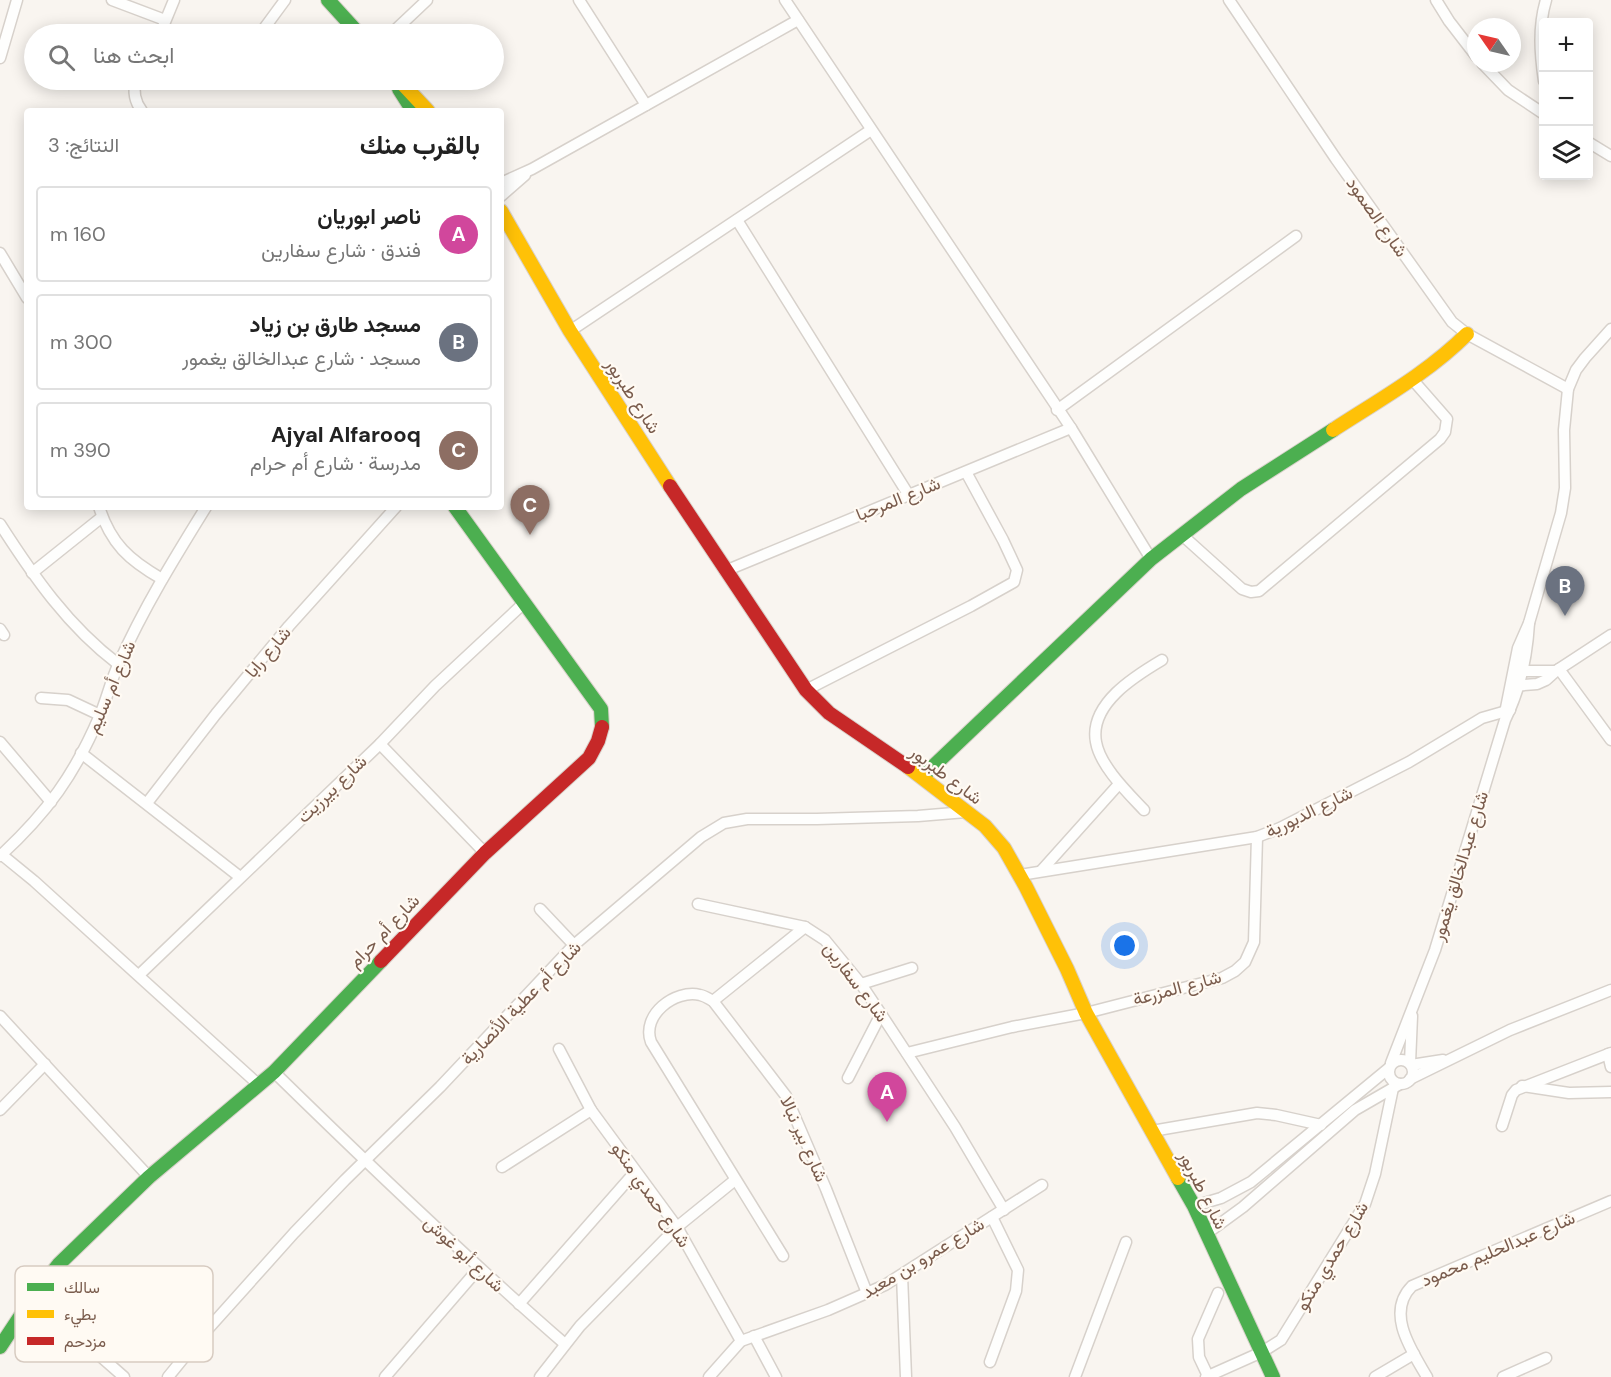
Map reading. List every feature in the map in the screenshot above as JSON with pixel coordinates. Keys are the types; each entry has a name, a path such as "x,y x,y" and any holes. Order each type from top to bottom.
{"street":[{"path":"0,58 17,0"},
{"path":"112,0 165,20"},
{"path":"164,24 174,0"},
{"path":"267,24 285,0"},
{"path":"328,0 350,24"},
{"path":"402,24 427,0"},
{"path":"579,0 646,105"},
{"path":"785,0 1071,428 1151,559"},
{"name":"شارع الصمود","path":"1229,0 1439,307 1452,322 1467,334 1568,389"},
{"path":"1436,0 1467,44"},
{"path":"1543,72 1539,50 1546,0"},
{"path":"504,182 532,169 798,20"},
{"path":"1491,72 1508,90 1539,111"},
{"path":"134,90 135,98 140,108"},
{"path":"399,90 411,108"},
{"path":"408,90 425,108"},
{"path":"570,331 871,130"},
{"path":"1593,144 1609,151"},
{"path":"504,193 532,169"},
{"name":"شارع طبربور","path":"504,216 570,331 725,571 806,690 834,717 922,777 993,834 1020,875 1086,1012 1194,1206 1273,1377"},
{"path":"737,220 908,494"},
{"name":"شارع طبربور","path":"504,230 523,253"},
{"path":"1057,410 1296,237"},
{"path":"0,253 24,293"},
{"name":"شارع عبدالخالق يغمور","path":"1390,1066 1435,950 1514,686 1518,648 1529,623 1562,513 1566,488 1564,430 1568,389 1581,364 1611,329"},
{"path":"922,777 1151,559 1241,489 1412,379 1453,348 1467,334"},
{"path":"1182,535 1242,589 1251,592 1259,591 1440,439 1445,432 1447,419 1412,379"},
{"name":"شارع المرحبا","path":"725,571 1071,428"},
{"path":"806,690 1014,582 1017,570 966,472"},
{"name":"شارع أم سليم","path":"1,855 36,821 69,777 100,715 118,664 162,579 204,510"},
{"name":"شارع رابا","path":"147,803 216,714 290,626 393,510"},
{"name":"شارع أم حرام","path":"57,1266 149,1177 274,1072 485,853 596,749 602,726 601,709 457,510"},
{"path":"32,573 100,512 114,538 129,558 162,579"},
{"path":"0,524 32,573 76,628 118,664"},
{"name":"شارع بيرزيت","path":"139,975 380,744 435,686 524,603"},
{"path":"1514,686 1537,684 1551,677 1611,635"},
{"path":"1144,810 1119,783 1103,759 1096,743 1096,728 1103,709 1121,687 1162,660"},
{"path":"1517,671 1558,670"},
{"path":"1558,670 1611,740"},
{"path":"41,698 68,700 100,715"},
{"name":"شارع الدبورية","path":"1020,875 1257,837 1290,824 1408,762 1482,718 1506,713"},
{"path":"0,742 51,802"},
{"path":"380,744 485,853"},
{"path":"81,753 240,877"},
{"path":"1041,871 1119,783"},
{"name":"شارع أم عطية الأنصارية","path":"213,1324 322,1203 440,1087 574,945 701,837 724,823 747,819 828,819 966,812"},
{"name":"شارع المزرعة","path":"907,1053 1222,978 1235,971 1245,962 1254,942 1257,837"},
{"path":"1,855 34,880 259,1084"},
{"path":"698,904 805,927"},
{"path":"540,909 574,945"},
{"path":"783,1256 654,1048 649,1034 649,1025 654,1016 672,1000 695,995 713,1001 805,927"},
{"name":"شارع سفارين","path":"805,927 830,945 861,984 955,1127 1004,1210"},
{"path":"861,984 912,968"},
{"path":"1206,1234 1243,1207 1355,1110 1449,1059 1510,1030 1611,990"},
{"name":"شارع بير نبالا","path":"713,1001 786,1096 867,1293"},
{"name":"شارع عبدالخالق يغمور","path":"1411,1064 1413,1010"},
{"path":"848,1078 881,1014"},
{"path":"0,1016 149,1177"},
{"name":"شارع حمدي منكو","path":"559,1049 591,1110 677,1227 741,1341"},
{"path":"1502,1126 1512,1095 1522,1086 1610,1053 1611,1068"},
{"path":"1194,1206 1221,1198 1240,1189 1321,1125 1390,1066 1403,1059 1411,1064 1449,1059"},
{"path":"0,1110 45,1064"},
{"path":"1401,1084 1413,1074 1411,1064"},
{"path":"1390,1066 1390,1079 1401,1084"},
{"name":"شارع أبو غوش","path":"274,1072 365,1162 565,1344"},
{"name":"شارع حمدي منكو","path":"1207,1377 1262,1352 1281,1340 1365,1204 1401,1084"},
{"path":"1522,1086 1569,1093 1611,1092"},
{"path":"502,1167 591,1110"},
{"path":"1152,1131 1257,1113 1321,1125"},
{"path":"519,1304 635,1172"},
{"path":"540,1377 565,1344 677,1227 735,1180"},
{"name":"شارع عمرو بن معبد","path":"709,1377 741,1341 828,1310 902,1275 1042,1185"},
{"name":"شارع عبدالحليم محمود","path":"1428,1377 1404,1333 1401,1307 1406,1293 1412,1286 1611,1201"},
{"path":"990,1362 1016,1291 1018,1270 992,1217"},
{"path":"1075,1377 1126,1242"},
{"path":"385,1377 479,1268"},
{"path":"902,1275 906,1377"},
{"path":"1207,1377 1199,1358 1198,1339 1218,1293"},
{"name":"شارع أم حرام","path":"0,1347 15,1324"},
{"path":"754,1336 776,1377"},
{"path":"1375,1377 1414,1354"},
{"path":"1503,1377 1546,1358"},
{"path":"107,1362 124,1377"},
{"name":"شارع أم عطية الأنصارية","path":"168,1377 181,1362"}],"traffic: fast":[{"path":"328,0 350,24"},
{"path":"400,90 411,108"},
{"path":"922,777 1151,559 1241,489 1333,430"},
{"path":"457,510 601,709 602,727"},
{"path":"57,1266 149,1177 274,1072 381,961"},
{"path":"1178,1178 1194,1206 1273,1377"},
{"path":"0,1347 15,1324"}],"traffic: slow":[{"path":"408,90 425,108"},
{"path":"504,216 570,331 670,486"},
{"path":"1333,430 1420,374 1467,334"},
{"path":"908,767 985,826 1004,848 1067,969 1086,1013 1178,1178"}],"traffic: jam":[{"path":"670,486 806,690 829,713 908,767"},
{"path":"381,961 485,853 589,758 602,727"}],"place":[{"name":"Ajyal Alfarooq","path":"530,535"},
{"name":"مسجد طارق بن زياد","path":"1565,616"},
{"name":"ناصر ابوريان","path":"887,1122"}]}
